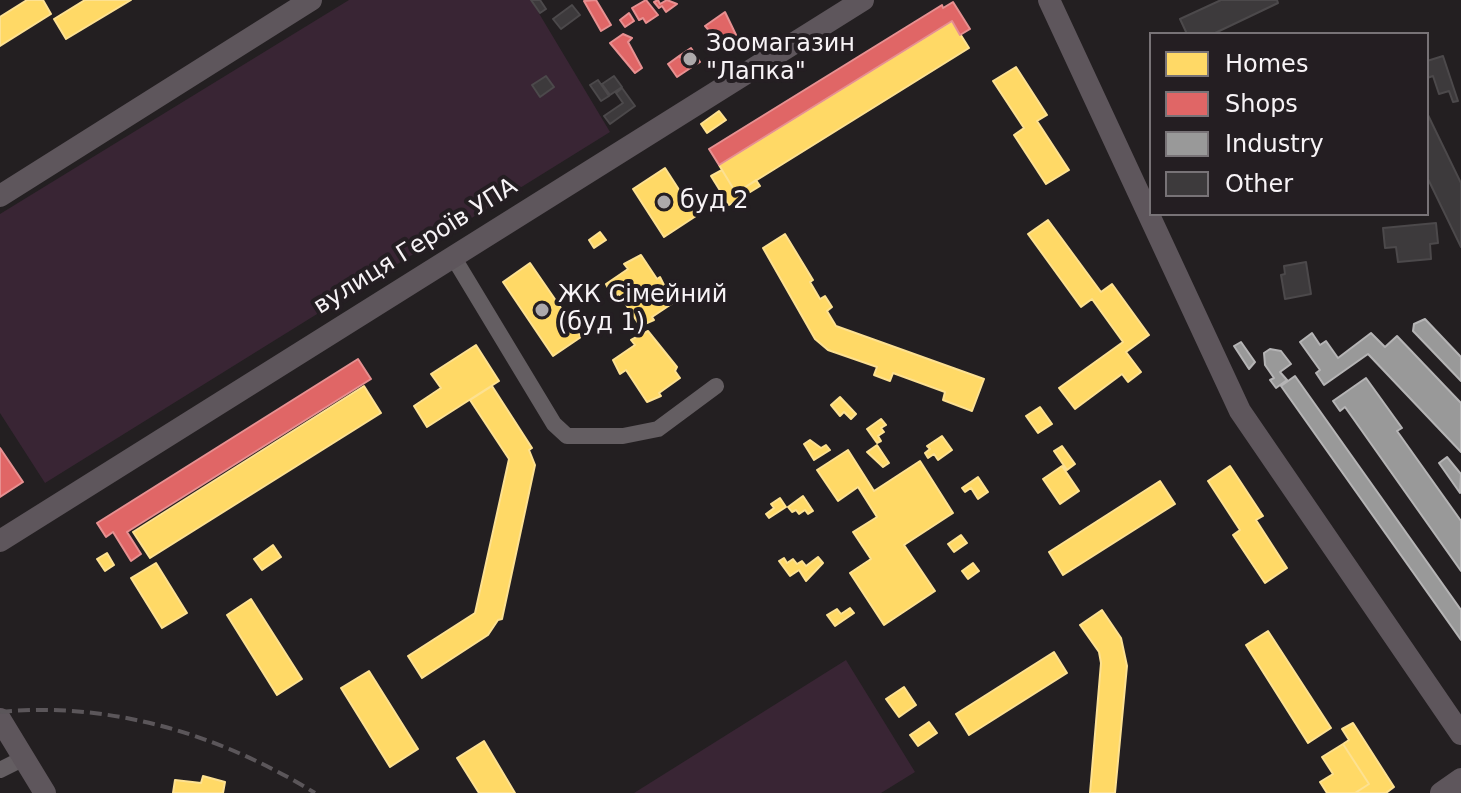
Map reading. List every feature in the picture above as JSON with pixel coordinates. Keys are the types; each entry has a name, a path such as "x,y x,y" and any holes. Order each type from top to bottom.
{"street":[{"path":"0,196 311,0"},
{"name":"вулиця Героїв УПА","path":"0,541 863,0"},
{"path":"1049,0 1149,215"},
{"path":"1149,216 1240,411 1461,734"},
{"path":"452,255 554,424 567,436 623,436 658,429 716,386"},
{"path":"0,719 45,793"},
{"path":"0,770 24,758"},
{"path":"1441,793 1461,779"}],"shaded area":[{"path":"349,0 531,0 610,132 45,483 0,413 0,214"},
{"path":"846,660 915,772 881,793 634,793"}],"building: Homes":[{"path":"27,0 43,0 51,14 0,46 0,17"},
{"path":"85,0 131,0 66,39 54,19"},
{"path":"952,21 969,48 736,193 719,165"},
{"path":"1016,67 1047,115 1037,121 1069,170 1046,184 1014,135 1024,128 993,81"},
{"path":"719,111 726,120 707,133 701,124"},
{"name":"буд 2","path":"665,168 696,216 664,237 633,189"},
{"path":"722,170 736,193 756,180 760,186 729,205 711,176"},
{"path":"1048,220 1101,292 1112,284 1149,335 1126,352 1141,372 1128,382 1122,374 1075,409 1059,388 1123,342 1092,299 1081,307 1028,234"},
{"path":"600,232 606,240 594,248 589,240"},
{"path":"785,234 813,280 810,282 820,299 825,296 832,307 827,311 836,326 984,379 972,411 943,400 945,392 893,373 890,381 874,375 877,367 828,350 815,339 763,248"},
{"path":"641,255 657,279 660,277 673,303 652,317 654,320 640,326 619,294 613,298 606,284 628,269 624,264"},
{"name":"ЖК Сімейний (буд 1)","path":"530,263 581,337 553,356 503,282"},
{"path":"648,331 677,367 675,371 680,378 659,393 661,396 647,402 626,370 620,374 613,360 635,345 631,340"},
{"path":"476,345 499,381 427,427 414,406 441,388 431,374"},
{"path":"364,386 381,413 150,558 133,532"},
{"path":"492,386 532,448 529,450 535,465 502,619 488,635 422,678 408,656 475,613 509,459 470,400"},
{"path":"840,397 856,414 851,419 844,412 840,416 831,405"},
{"path":"1040,407 1052,424 1038,433 1026,416"},
{"path":"881,419 886,425 881,428 884,432 878,436 881,441 877,443 867,429"},
{"path":"942,436 952,450 938,460 934,454 928,458 925,453 930,449 927,446"},
{"path":"810,440 821,448 826,445 830,450 814,460 804,444"},
{"path":"877,445 889,463 883,467 867,452"},
{"path":"1062,446 1075,464 1067,470 1054,451"},
{"path":"848,450 874,491 920,461 953,513 904,545 935,591 884,625 850,573 871,559 853,532 877,517 858,487 838,501 817,470"},
{"path":"1062,466 1079,491 1060,504 1043,479"},
{"path":"1230,466 1263,516 1256,520 1287,568 1265,583 1233,535 1240,530 1208,481"},
{"path":"978,477 988,492 978,499 971,488 965,492 962,488"},
{"path":"1160,481 1175,504 1063,575 1049,552"},
{"path":"803,496 813,511 808,514 805,510 799,514 796,510 792,512 788,507"},
{"path":"780,498 786,507 769,518 766,514 774,508 771,504"},
{"path":"961,535 967,543 954,552 948,544"},
{"path":"273,545 281,557 262,570 254,559"},
{"path":"107,553 114,565 105,571 97,559"},
{"path":"818,557 823,563 806,581 799,570 790,576 779,561 784,558 787,563 793,559 797,564 802,561 806,566"},
{"path":"156,563 187,613 162,628 131,578"},
{"path":"973,563 979,571 968,579 962,571"},
{"path":"251,599 302,679 277,695 227,615"},
{"path":"850,608 854,613 835,626 827,615 837,609 841,614"},
{"path":"1102,610 1121,638 1127,666 1115,793 1090,793 1101,663 1099,652 1080,625"},
{"path":"1268,631 1331,728 1308,743 1246,645"},
{"path":"1054,652 1067,673 969,735 956,714"},
{"path":"369,671 418,749 390,767 341,688"},
{"path":"904,687 916,705 899,717 886,699"},
{"path":"929,722 937,733 918,746 910,735"},
{"path":"1353,723 1394,787 1386,793 1355,793 1369,784 1343,744 1349,740 1342,729"},
{"path":"484,741 515,793 479,793 457,758"},
{"path":"1343,744 1369,784 1355,793 1327,793 1320,782 1333,774 1322,757"},
{"path":"203,776 225,782 223,793 173,793 175,780 201,783"}],"building: Shops":[{"path":"596,0 611,25 601,31 584,1"},
{"path":"646,0 658,15 646,23 643,18 639,20 632,8"},
{"path":"658,0 660,4 667,0 677,4 666,12 654,2"},
{"path":"953,2 970,29 960,35 952,21 719,165 709,149 942,5 943,8"},
{"path":"725,12 737,37 723,46 705,26"},
{"path":"629,13 634,21 625,27 620,20"},
{"path":"623,34 632,38 628,42 642,68 635,73 610,43"},
{"name":"Зоомагазин \"Лапка\"","path":"691,48 700,62 689,69 679,56"},
{"path":"679,56 689,69 677,77 668,64"},
{"path":"358,359 371,379 127,532 141,554 131,561 113,532 106,537 97,523"},
{"path":"0,448 23,482 0,497"}],"building: Industry":[{"path":"1425,319 1461,357 1461,381 1413,331 1414,324"},
{"path":"1312,333 1320,345 1326,341 1338,358 1371,333 1385,347 1397,336 1461,403 1461,452 1368,354 1324,385 1316,373 1320,370 1300,342"},
{"path":"1241,342 1255,362 1249,369 1234,346"},
{"path":"1270,349 1281,351 1291,364 1280,372 1287,380 1276,388 1270,380 1274,378 1265,365 1264,353"},
{"path":"1295,376 1461,610 1461,640 1281,386"},
{"path":"1366,378 1402,428 1397,431 1461,521 1461,571 1345,407 1340,411 1333,401"},
{"path":"1447,457 1461,474 1460,493 1439,463"}],"building: Other":[{"path":"531,0 540,0 546,9 540,13"},
{"path":"1221,0 1277,0 1278,3 1217,32 1186,32 1180,19"},
{"path":"572,5 580,15 561,29 553,19"},
{"path":"1443,56 1458,101 1453,102 1449,91 1439,94 1433,76 1429,77 1429,60"},
{"path":"546,76 554,87 540,97 532,85"},
{"path":"614,76 622,87 610,95 602,84"},
{"path":"598,80 609,96 601,101 590,85"},
{"path":"622,88 635,106 610,124 604,116 623,103 616,93"},
{"path":"1429,117 1461,183 1461,247 1429,181"},
{"path":"1436,223 1438,243 1430,244 1431,259 1398,262 1396,247 1385,248 1383,228"},
{"path":"1306,262 1311,294 1285,299 1281,275 1285,274 1284,266"}],"railway":[{"path":"0,712 83,712 164,727 242,754 315,793"}],"place":[{"name":"Зоомагазин \"Лапка\"","path":"690,59"},
{"name":"буд 2","path":"664,202"},
{"name":"ЖК Сімейний (буд 1)","path":"542,310"}]}
